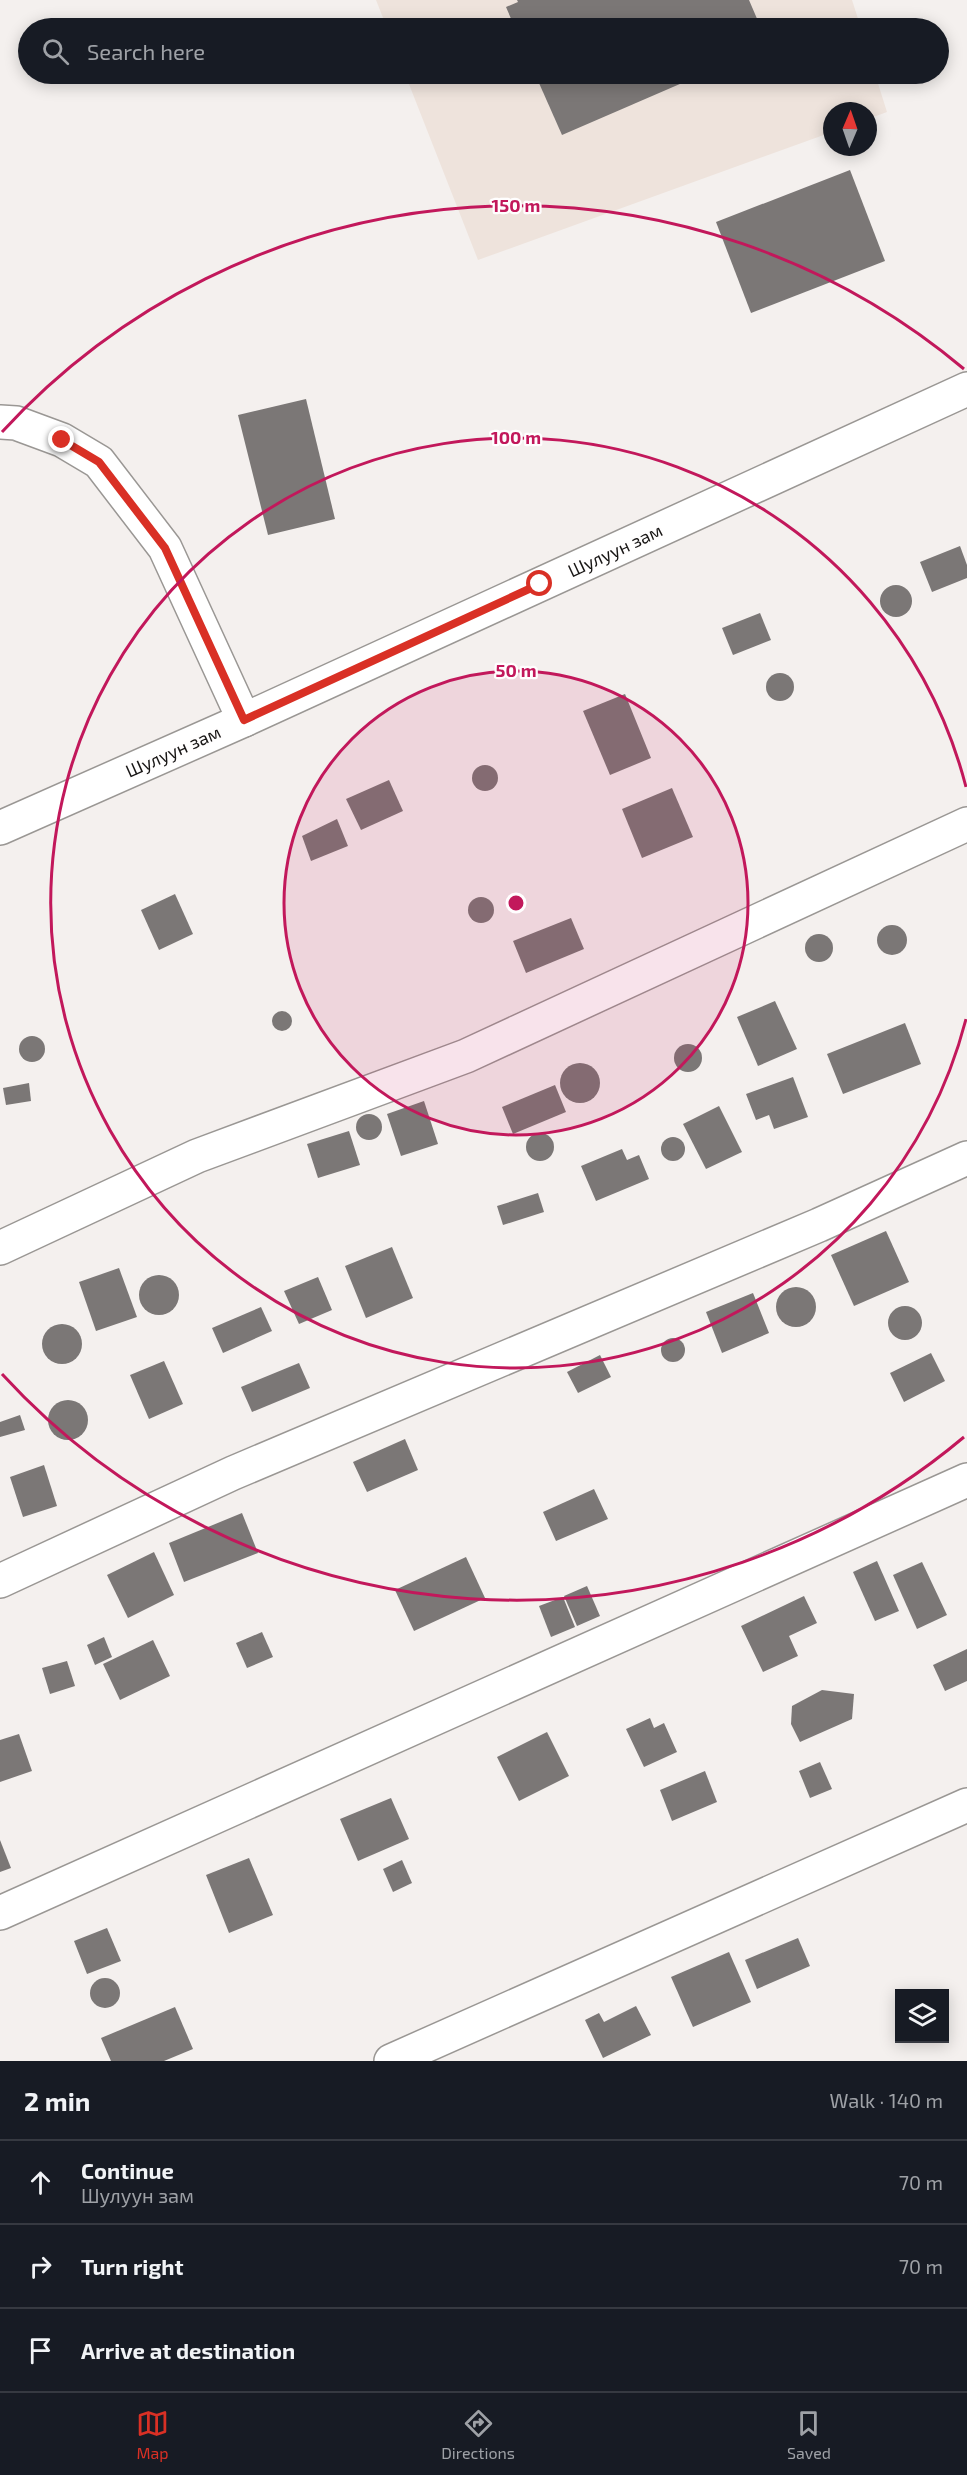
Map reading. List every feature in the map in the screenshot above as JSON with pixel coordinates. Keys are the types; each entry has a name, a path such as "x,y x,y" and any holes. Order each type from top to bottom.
{"street":[{"name":"Шулуун зам","path":"0,828 244,720 967,389"},
{"path":"0,422 16,423 62,440 99,462 165,548 244,720"},
{"path":"0,1248 196,1156 466,1056 967,824"},
{"path":"0,1581 233,1473 819,1225 967,1158"},
{"path":"0,1913 967,1480"},
{"path":"391,2061 967,1805"}],"shaded area":[{"path":"376,0 852,0 858,18 383,18"},
{"path":"409,84 878,84 887,112 877,116 877,102 823,102 823,135 478,260"}],"building":[{"path":"517,0 749,0 757,18 511,18 506,7 518,2"},
{"path":"539,84 680,84 562,135"},
{"path":"850,170 885,261 751,313 716,222"},
{"path":"306,399 335,519 268,535 238,415"},
{"path":"960,546 967,565 967,578 932,592 920,562"},
{"path":"896,585 907,590 912,601 907,612 896,617 885,612 880,601 885,590"},
{"path":"760,613 771,640 733,655 722,628"},
{"path":"780,673 790,677 794,687 790,697 780,701 770,697 766,687 770,677"},
{"path":"625,694 651,758 610,775 583,711"},
{"path":"485,765 494,769 498,778 494,787 485,791 476,787 472,778 476,769"},
{"path":"389,780 403,811 361,830 346,799"},
{"path":"672,788 693,837 642,858 622,809"},
{"path":"337,819 348,846 311,861 302,836"},
{"path":"175,894 193,934 159,950 141,910"},
{"path":"481,897 490,901 494,910 490,919 481,923 472,919 468,910 472,901"},
{"path":"571,918 584,949 526,973 513,941"},
{"path":"892,925 898,926 906,934 906,946 898,954 892,955 886,954 878,946 877,940 878,934 886,926"},
{"path":"819,934 829,938 833,948 829,958 819,962 809,958 805,948 809,938"},
{"path":"775,1001 797,1049 758,1066 737,1017"},
{"path":"282,1011 289,1014 292,1021 289,1028 282,1031 275,1028 272,1021 275,1014"},
{"path":"905,1023 921,1064 843,1094 827,1054"},
{"path":"32,1036 42,1039 45,1049 42,1059 32,1062 22,1059 19,1049 22,1039"},
{"path":"688,1044 698,1048 702,1058 698,1068 688,1072 678,1068 674,1058 678,1048"},
{"path":"580,1063 594,1069 600,1083 594,1097 580,1103 566,1097 560,1083 566,1069"},
{"path":"793,1077 808,1117 774,1129 769,1115 756,1120 746,1094"},
{"path":"29,1083 31,1101 6,1105 3,1088"},
{"path":"555,1085 566,1112 513,1134 502,1107"},
{"path":"424,1101 438,1144 401,1156 387,1114"},
{"path":"719,1106 742,1152 706,1169 683,1124"},
{"path":"369,1114 378,1118 382,1127 378,1136 369,1140 360,1136 356,1127 360,1118"},
{"path":"349,1131 360,1165 318,1178 307,1144"},
{"path":"540,1133 550,1137 554,1147 550,1157 540,1161 530,1157 526,1147 530,1137"},
{"path":"673,1137 681,1141 685,1149 681,1157 673,1161 665,1157 661,1149 665,1141"},
{"path":"622,1149 627,1160 639,1155 649,1179 596,1201 581,1166"},
{"path":"538,1193 544,1212 503,1225 497,1206"},
{"path":"886,1231 909,1282 854,1306 831,1255"},
{"path":"392,1247 413,1298 366,1318 345,1266"},
{"path":"119,1268 137,1317 96,1331 79,1282"},
{"path":"159,1275 173,1281 179,1295 173,1309 159,1315 145,1309 139,1295 145,1281"},
{"path":"318,1277 332,1310 299,1324 284,1291"},
{"path":"796,1287 810,1293 816,1307 810,1321 796,1327 782,1321 776,1307 782,1293"},
{"path":"753,1293 769,1333 722,1353 706,1312"},
{"path":"905,1306 917,1311 922,1323 917,1335 905,1340 893,1335 888,1323 893,1311"},
{"path":"261,1307 272,1331 223,1353 212,1328"},
{"path":"62,1324 76,1330 82,1344 76,1358 62,1364 48,1358 42,1344 48,1330"},
{"path":"673,1338 681,1342 685,1350 681,1358 673,1362 665,1358 661,1350 665,1342"},
{"path":"931,1353 945,1381 904,1402 890,1373"},
{"path":"600,1355 611,1377 578,1393 567,1372"},
{"path":"164,1361 183,1404 149,1419 130,1375"},
{"path":"299,1363 310,1388 252,1412 241,1387"},
{"path":"68,1400 82,1406 88,1420 82,1434 68,1440 54,1434 48,1420 54,1406"},
{"path":"20,1415 25,1430 0,1437 0,1422"},
{"path":"405,1439 418,1470 367,1492 353,1462"},
{"path":"44,1465 57,1506 23,1517 10,1477"},
{"path":"594,1489 608,1519 556,1541 543,1512"},
{"path":"242,1513 258,1553 184,1582 169,1543"},
{"path":"154,1552 174,1595 128,1618 107,1575"},
{"path":"466,1557 485,1598 414,1631 395,1590"},
{"path":"877,1561 899,1611 875,1621 853,1572"},
{"path":"922,1562 947,1615 917,1629 893,1575"},
{"path":"587,1586 600,1616 577,1626 564,1596"},
{"path":"804,1596 817,1623 789,1636 798,1656 763,1672 741,1626"},
{"path":"563,1597 575,1627 551,1637 539,1606"},
{"path":"262,1632 273,1657 247,1668 236,1643"},
{"path":"104,1637 112,1657 95,1665 87,1645"},
{"path":"153,1640 170,1676 120,1700 103,1664"},
{"path":"967,1649 967,1681 945,1691 933,1665"},
{"path":"67,1661 75,1686 50,1694 42,1668"},
{"path":"822,1690 854,1694 852,1719 800,1742 791,1724 792,1706"},
{"path":"650,1718 654,1728 664,1723 677,1752 644,1767 626,1729"},
{"path":"547,1732 569,1776 519,1801 497,1757"},
{"path":"19,1734 32,1771 0,1782 0,1740"},
{"path":"820,1762 832,1789 810,1798 799,1771"},
{"path":"705,1771 717,1802 672,1821 660,1790"},
{"path":"391,1798 409,1839 358,1861 340,1819"},
{"path":"0,1840 11,1868 0,1872"},
{"path":"249,1858 273,1915 229,1933 206,1875"},
{"path":"402,1860 412,1883 393,1892 383,1869"},
{"path":"107,1928 121,1961 87,1974 74,1941"},
{"path":"798,1938 810,1966 757,1989 745,1960"},
{"path":"729,1952 751,2002 693,2027 671,1977"},
{"path":"105,1978 111,1979 119,1987 119,1999 111,2007 105,2008 99,2007 91,1999 90,1993 91,1987 99,1979"},
{"path":"636,2006 651,2035 603,2058 585,2020 599,2013 604,2022"},
{"path":"175,2007 193,2049 164,2061 111,2061 101,2038"}],"route":[{"path":"62,440 99,462 165,548 244,720 540,584"}]}
